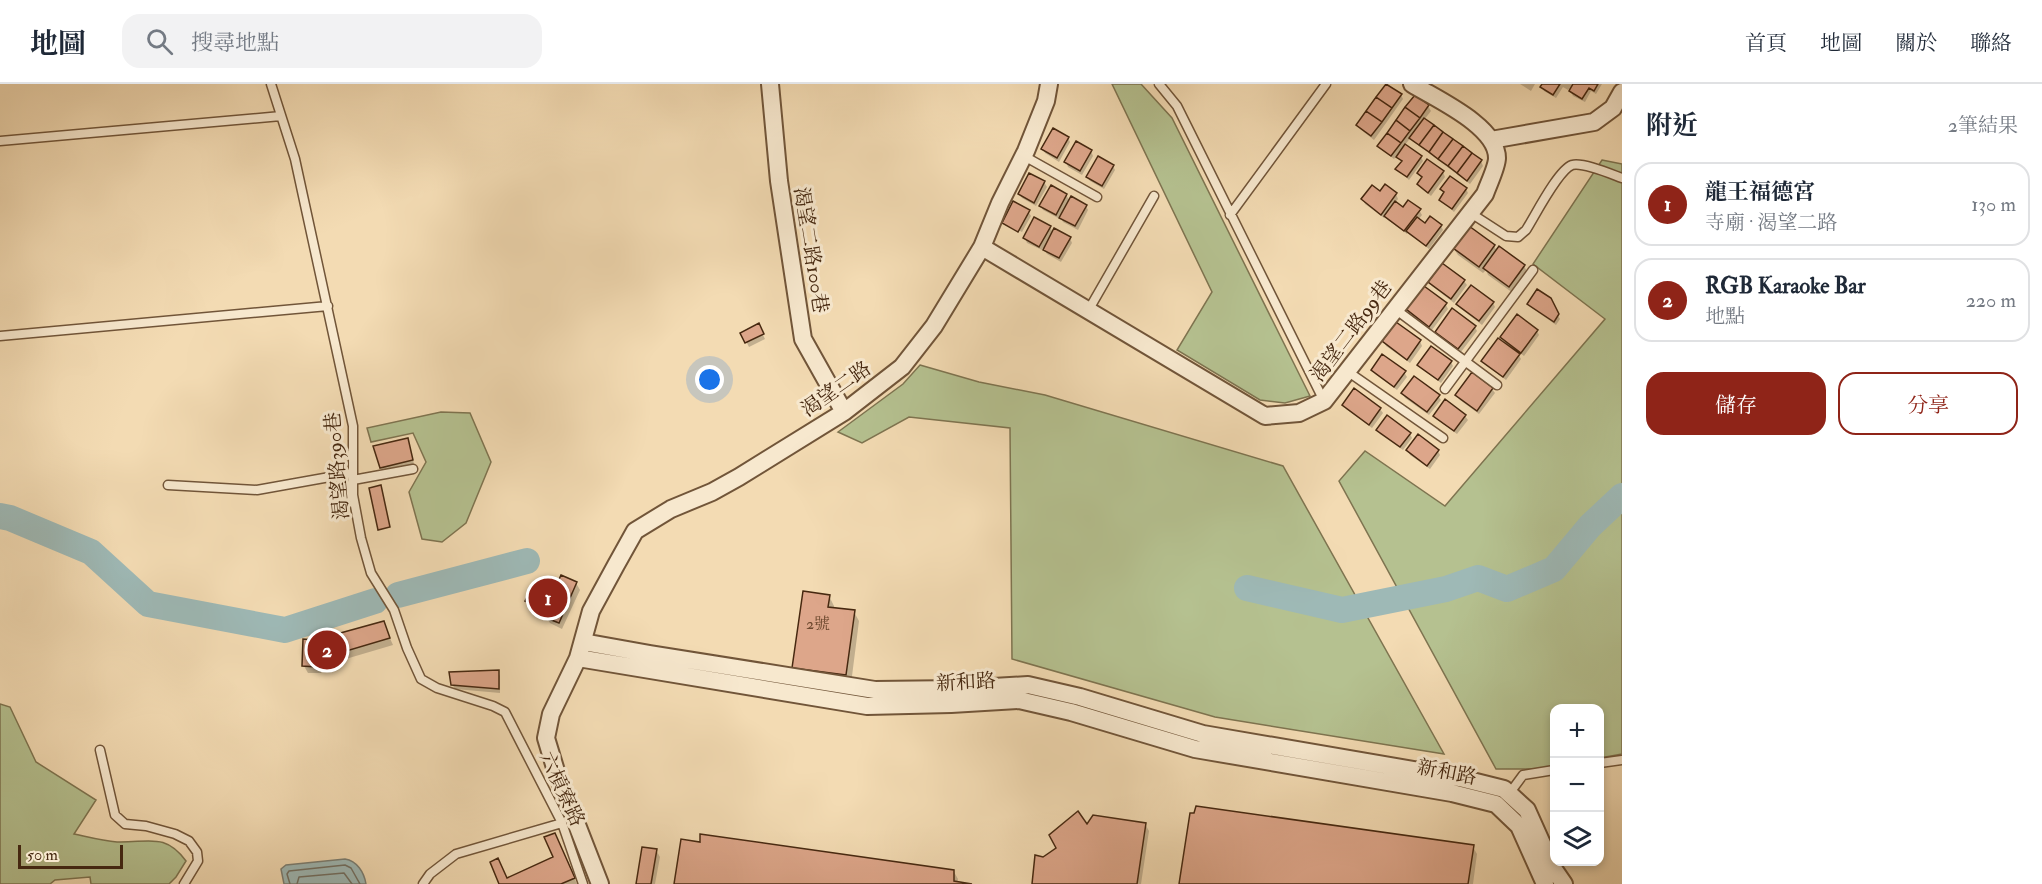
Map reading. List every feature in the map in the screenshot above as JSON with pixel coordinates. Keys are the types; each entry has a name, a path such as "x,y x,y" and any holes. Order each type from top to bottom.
{"street":[{"name":"渴望二路100巷","path":"770,84 778,181 803,339 844,412"},
{"name":"渴望二路","path":"580,650 591,611 635,531 671,509 712,492 739,477 844,412 902,367 934,326 982,247 1000,203 1024,156 1046,101 1048,84"},
{"path":"1412,84 1479,126 1491,140 1594,122 1613,108 1622,92"},
{"name":"渴望二路99巷","path":"982,247 1265,416 1299,413 1324,401 1485,194 1497,158 1491,140"},
{"path":"580,650 551,714 546,738 556,771 600,884"},
{"name":"新和路","path":"580,650 660,656 875,690 1028,685 1080,697 1203,734 1460,778 1504,789 1527,810 1553,868 1564,884"},
{"name":"新和路","path":"580,650 867,706 951,705 1019,700 1071,712 1195,749 1452,793 1496,804 1519,826 1545,884"}],"lane":[{"name":"渴望路390巷","path":"271,84 295,159 353,426 353,495 361,538 371,573 394,610 406,648 421,679 437,688 505,712"},
{"path":"1158,84 1177,106 1324,401"},
{"path":"1230,215 1326,84"},
{"path":"0,141 281,116"},
{"path":"1024,156 1097,197"},
{"path":"1469,212 1506,236 1518,237 1526,230 1561,175 1570,165 1580,164 1622,178"},
{"path":"1088,311 1154,196"},
{"path":"1445,389 1533,270"},
{"path":"0,336 328,306"},
{"path":"1395,309 1497,385"},
{"path":"1347,371 1443,438"},
{"path":"168,485 257,490 412,469"},
{"name":"六槓寮路","path":"505,712 562,823 583,884"},
{"path":"100,750 115,815 125,824 146,826 175,834 189,841 198,852 198,861 184,884"},
{"path":"1604,762 1622,760"},
{"path":"1509,794 1523,775 1550,771"},
{"path":"423,884 430,874 456,854 562,823"}],"green space":[{"path":"1112,84 1141,84 1172,118 1310,396 1285,403 1260,400 1177,350 1212,292"},
{"path":"1602,160 1622,164 1622,754 1604,757 1604,704 1550,704 1550,767 1496,769 1339,481 1365,451 1445,506 1605,319 1533,264"},
{"path":"920,365 979,382 1045,395 1283,466 1444,754 1215,717 1012,659 1010,428 909,417 862,443 838,432 903,384"},
{"path":"441,412 470,413 491,462 466,523 442,542 422,539 409,492 426,462 413,433 371,442 367,428"},
{"path":"0,704 10,707 36,762 96,800 74,834 117,842 155,841 171,846 186,861 169,884 91,884 90,877 55,880 50,884 0,884"}],"water":[{"path":"345,859 353,862 359,868 366,884 284,884 281,869 286,865"}],"building":[{"path":"1386,84 1402,94 1392,108 1376,97"},
{"path":"1542,84 1560,84 1553,95 1540,87"},
{"path":"1573,84 1598,84 1594,91 1589,88 1582,99 1569,91"},
{"path":"1415,95 1429,105 1420,118 1405,107"},
{"path":"1376,97 1392,108 1382,122 1366,111"},
{"path":"1405,107 1420,118 1410,131 1396,120"},
{"path":"1366,111 1382,122 1371,136 1356,125"},
{"path":"1424,118 1434,125 1419,145 1409,138"},
{"path":"1396,120 1410,131 1401,143 1387,133"},
{"path":"1434,125 1443,132 1429,152 1419,145"},
{"path":"1053,128 1069,137 1057,158 1041,149"},
{"path":"1443,132 1453,139 1438,159 1429,152"},
{"path":"1387,133 1401,143 1391,156 1377,146"},
{"path":"1453,139 1463,146 1448,166 1438,159"},
{"path":"1076,141 1092,150 1080,171 1064,162"},
{"path":"1405,144 1422,156 1407,177 1395,169 1402,161 1396,157"},
{"path":"1463,146 1472,153 1457,173 1448,166"},
{"path":"1472,153 1482,160 1467,181 1457,173"},
{"path":"1098,156 1114,165 1102,186 1086,177"},
{"path":"1427,159 1444,171 1428,193 1417,184 1422,177 1417,173"},
{"path":"1029,173 1045,181 1034,203 1018,194"},
{"path":"1450,176 1467,188 1452,209 1439,200 1444,192 1440,189"},
{"path":"1385,184 1397,193 1381,215 1361,199 1372,185 1380,191"},
{"path":"1051,185 1067,194 1056,215 1039,206"},
{"path":"1071,196 1087,205 1075,226 1059,218"},
{"path":"1408,200 1421,209 1404,231 1384,216 1395,201 1403,207"},
{"path":"1013,201 1030,210 1018,232 1002,223"},
{"path":"1430,216 1442,225 1426,246 1406,231 1417,217 1425,223"},
{"path":"1034,217 1051,226 1039,247 1023,238"},
{"path":"1469,226 1495,245 1479,267 1453,248"},
{"path":"1054,228 1071,237 1059,258 1043,250"},
{"path":"1499,246 1525,265 1509,287 1483,268"},
{"path":"1442,263 1465,280 1451,299 1428,282"},
{"path":"1471,285 1494,302 1479,321 1456,304"},
{"path":"1424,286 1447,303 1429,327 1406,309"},
{"path":"1537,289 1551,298 1559,314 1554,322 1527,304"},
{"path":"1452,308 1476,326 1458,349 1435,332"},
{"path":"1517,314 1538,330 1521,353 1500,337"},
{"path":"1396,322 1421,340 1407,360 1382,341"},
{"path":"759,323 764,334 745,343 740,333"},
{"path":"1498,338 1520,354 1503,377 1481,361"},
{"path":"1431,346 1452,361 1438,380 1417,365"},
{"path":"1382,354 1406,371 1394,387 1371,370"},
{"path":"1472,372 1493,388 1477,411 1455,395"},
{"path":"1414,376 1440,395 1427,412 1401,393"},
{"path":"1354,388 1381,408 1369,425 1342,405"},
{"path":"1445,399 1466,415 1454,431 1433,416"},
{"path":"1387,415 1411,433 1400,447 1376,430"},
{"path":"1418,434 1439,450 1427,466 1406,450"},
{"path":"408,438 413,460 380,468 373,446"},
{"path":"381,485 390,527 378,530 369,488"},
{"path":"561,575 577,582 559,623 544,617 547,610 525,601 532,586 552,595"},
{"path":"803,591 830,595 828,607 855,610 846,675 792,668"},
{"path":"384,621 390,638 319,659 317,667 302,666 303,639 315,640"},
{"path":"499,670 499,689 451,685 449,672"},
{"path":"1196,806 1474,845 1468,884 1179,884 1190,813 1194,813"},
{"path":"1078,811 1087,824 1093,815 1146,823 1137,884 1032,884 1035,855 1043,857 1056,848 1049,835"},
{"path":"555,833 575,878 561,884 499,884 490,862 498,858 507,878 553,857 544,837"},
{"path":"700,834 954,870 954,881 972,884 674,884 681,839 700,842"},
{"path":"642,847 657,849 651,884 636,884"}],"waterway":[{"path":"1247,588 1342,610 1446,589 1478,578 1507,589 1554,569 1590,526 1622,496"},
{"path":"0,516 10,518 91,552 148,604 285,630 375,601"},
{"path":"398,595 527,561"}],"place":[{"name":"龍王福德宮","path":"548,598"},
{"name":"RGB Karaoke Bar","path":"327,650"}]}
